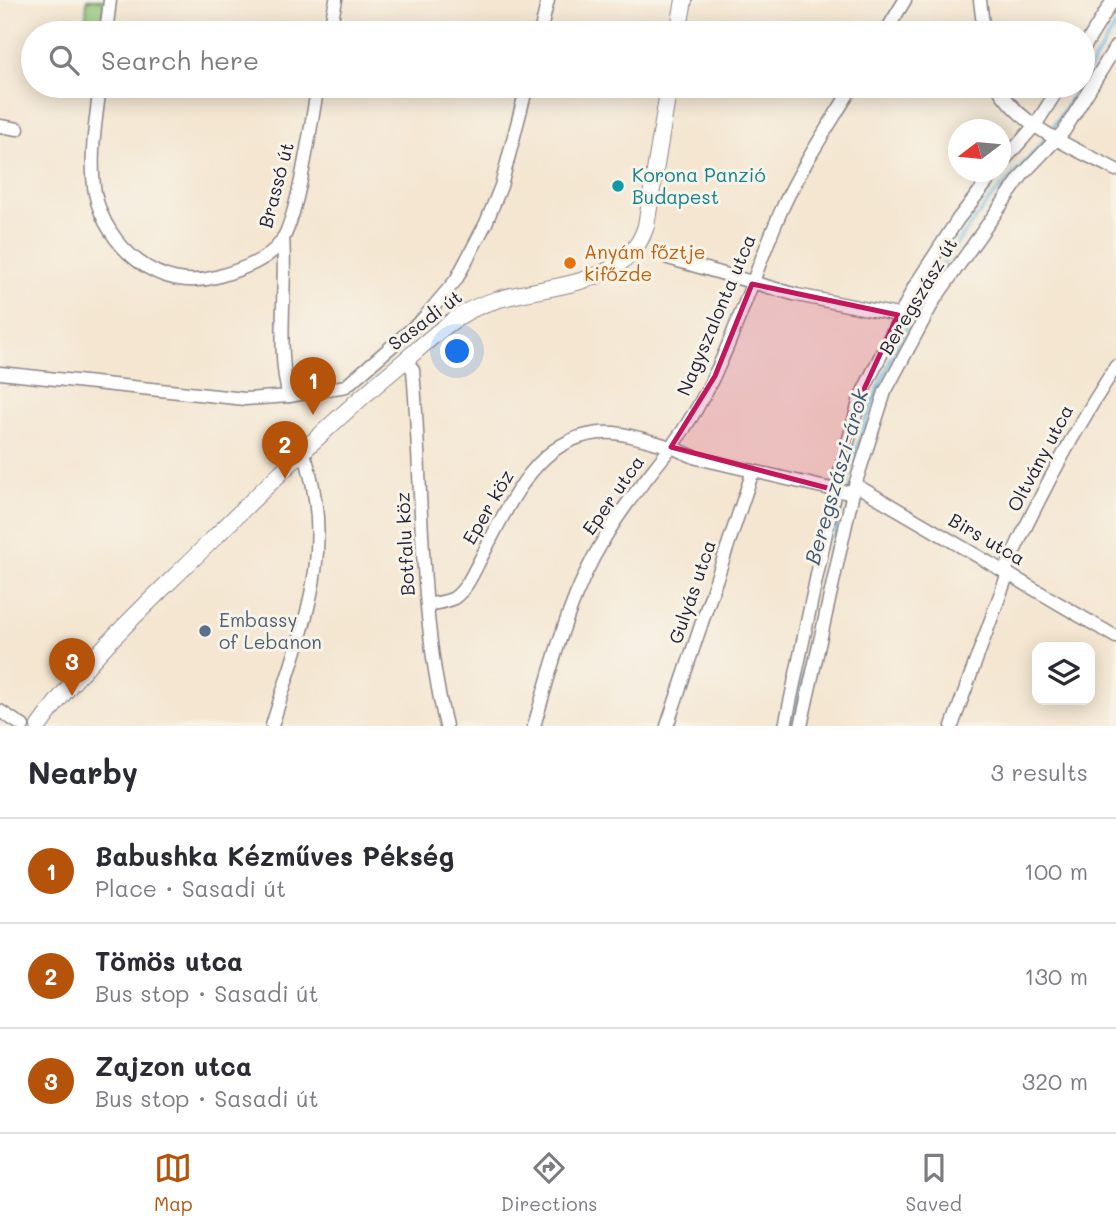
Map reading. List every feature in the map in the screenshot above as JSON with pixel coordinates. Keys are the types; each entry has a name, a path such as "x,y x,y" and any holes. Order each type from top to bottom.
{"street":[{"path":"107,21 110,0"},
{"path":"332,21 336,0"},
{"path":"543,21 548,0"},
{"path":"680,21 684,0"},
{"path":"892,21 905,0"},
{"path":"980,0 983,21"},
{"path":"1095,29 1113,0"},
{"name":"Beregszász út","path":"1095,72 1116,46"},
{"name":"Brassó út","path":"99,98 94,139 95,192 104,219 132,257 168,278 200,280 234,271 268,255 283,238 296,193 316,98"},
{"name":"Sasadi út","path":"0,373 222,398 289,396 343,387 423,319 454,284 486,223 501,186 524,98"},
{"name":"Sasadi út","path":"39,726 68,687 107,646 303,450 458,316 479,305 599,275 630,256 639,247 646,226 667,98"},
{"name":"Nagyszalonta utca","path":"671,447 700,406 793,187 846,98"},
{"path":"1005,98 1009,104 1047,132 1116,170"},
{"name":"Beregszász út","path":"1011,157 1047,132 1057,98"},
{"name":"Beregszász út","path":"801,726 854,488 885,392 935,299 1023,174 1047,132 1074,98"},
{"path":"0,126 18,129"},
{"name":"Beregszász út","path":"785,726 835,490 860,398 898,315 929,261 988,182"},
{"path":"283,238 286,289 284,354 289,396"},
{"path":"668,258 752,284 898,315"},
{"name":"Botfalu köz","path":"406,360 413,370 435,680 446,726"},
{"name":"Oltvány utca","path":"953,726 1007,572 1032,512 1072,438 1116,366"},
{"path":"352,382 363,396"},
{"name":"Eper köz","path":"428,605 453,598 466,584 519,488 538,462 558,447 574,439 612,433 671,447"},
{"name":"Eper utca","path":"534,726 559,641 593,559 617,518 671,447 697,458 835,490"},
{"path":"272,726 309,602 318,558 319,512 303,450"},
{"name":"Gulyás utca","path":"667,726 753,471"},
{"name":"Birs utca","path":"835,490 845,492 854,488 867,491 1116,637"},
{"path":"0,711 23,726"}],"highlighted area":[{"path":"752,284 898,315 860,398 835,490 671,447 715,376"}],"green space":[{"path":"87,0 104,0 102,21 86,21"}],"waterway":[{"name":"Beregszászi-árok","path":"1095,59 1116,25"},
{"name":"Beregszászi-árok","path":"1050,132 1071,98"},
{"name":"Beregszászi-árok","path":"846,488 869,412 900,340 919,305 939,271 985,206 1046,138"},
{"name":"Beregszászi-árok","path":"792,726 844,496"}],"place":[{"name":"Korona Panzió Budapest","path":"618,186"},
{"name":"Anyám főztje kifőzde","path":"570,263"},
{"name":"Babushka Kézműves Pékség","path":"313,415"},
{"name":"Tömös utca","path":"285,479"},
{"name":"Embassy of Lebanon","path":"205,631"},
{"name":"Zajzon utca","path":"72,696"}]}
